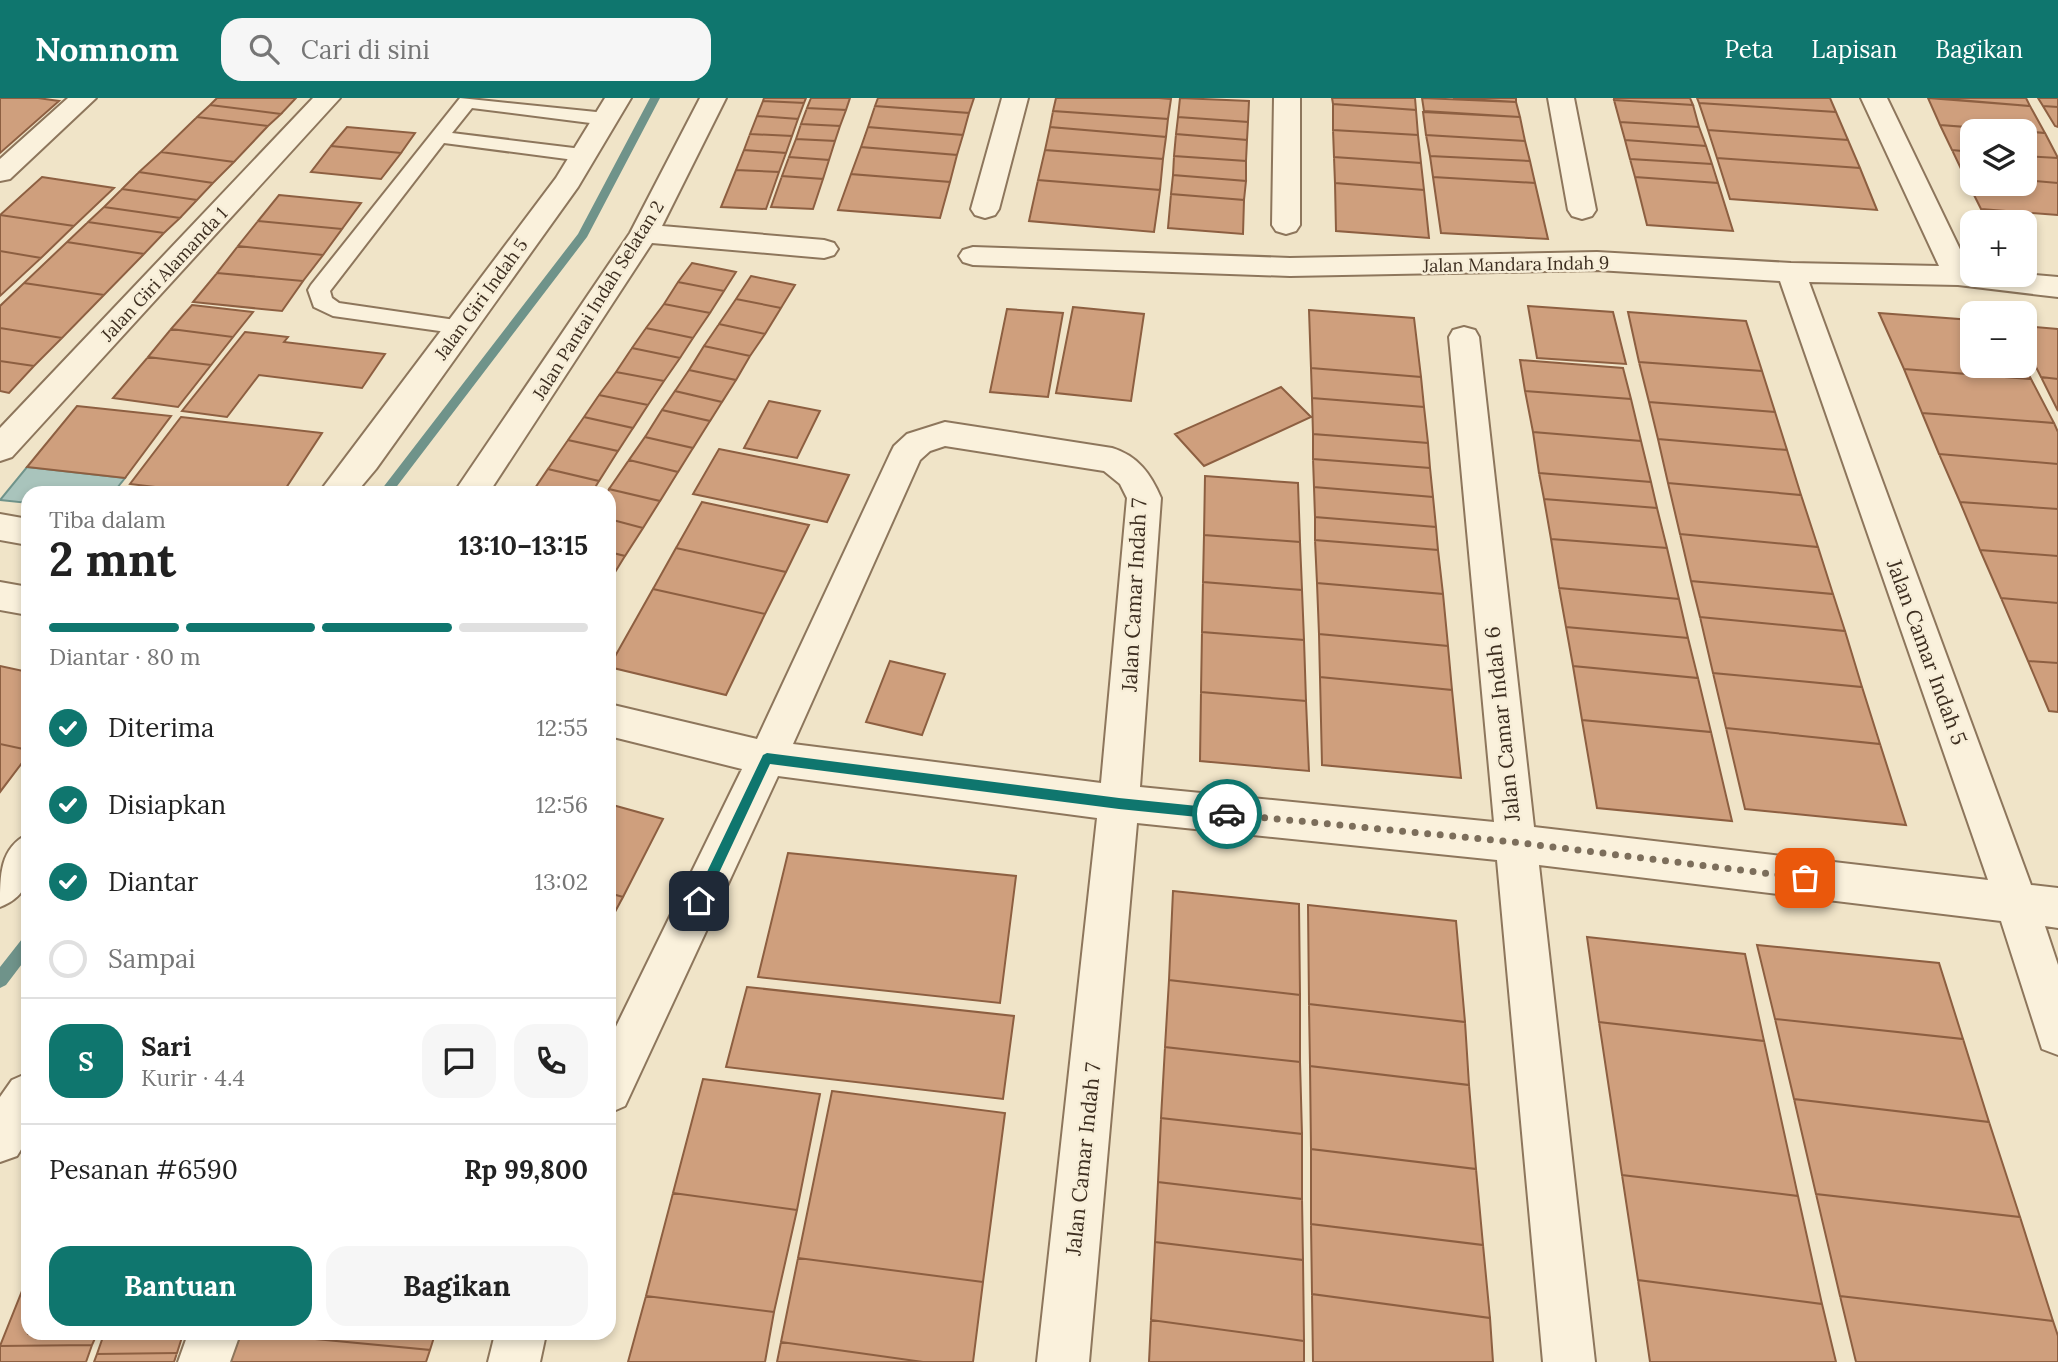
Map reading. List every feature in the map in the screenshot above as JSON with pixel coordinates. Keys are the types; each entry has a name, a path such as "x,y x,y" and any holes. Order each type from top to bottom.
{"street":[{"path":"0,173 83,98"},
{"name":"Jalan Giri Alamanda 1","path":"0,449 327,98"},
{"name":"Jalan Pantai Indah Selatan 2","path":"476,486 644,233 713,98"},
{"path":"985,209 1015,98"},
{"path":"1286,225 1287,98"},
{"path":"1561,98 1583,210"},
{"path":"1874,98 1958,276"},
{"name":"Jalan Giri Indah 5","path":"342,486 364,460 568,181 612,108"},
{"path":"644,233 824,249"},
{"name":"Jalan Mandara Indah 9","path":"973,256 1290,267 1597,261 1791,272 1958,276 2058,286"},
{"name":"Jalan Camar Indah 5","path":"1791,272 2017,904 2058,1033"},
{"name":"Jalan Camar Indah 6","path":"1464,337 1513,842 1569,1362"},
{"name":"Jalan Camar Indah 7","path":"616,1075 767,758 906,454 914,445 927,438 945,434 1112,460 1125,468 1137,480 1143,498 1119,803 1063,1362"},
{"path":"0,527 21,531"},
{"path":"0,596 21,600"},
{"path":"616,722 767,758 1119,803 1513,842 2058,908"},
{"path":"0,888 21,862"},
{"path":"0,1139 21,1107"},
{"path":"204,1362 212,1340"},
{"path":"514,1362 520,1340"}],"lane":[{"path":"461,327 333,309 322,302 319,290 469,100 612,108"},
{"path":"438,137 582,155"}],"water":[{"path":"27,467 125,478 119,486 21,486 21,502 0,500"}],"building":[{"path":"0,98 38,98 59,101 0,153"},
{"path":"217,98 296,98 281,114 210,105"},
{"path":"764,98 806,98 804,103 763,101"},
{"path":"811,98 850,98 846,110 807,108"},
{"path":"878,98 974,98 969,113 875,106"},
{"path":"1056,98 1171,99 1168,119 1053,111"},
{"path":"1180,98 1249,101 1248,122 1178,117"},
{"path":"1332,98 1415,98 1416,110 1333,104"},
{"path":"1422,98 1516,102 1520,117 1424,111"},
{"path":"1453,98 1516,98 1516,102"},
{"path":"1690,98 1693,105 1614,100"},
{"path":"1697,98 1830,98 1836,112 1699,103"},
{"path":"1928,98 2030,106 2045,133 2037,132 2037,119 1960,119 1960,127 1940,125"},
{"path":"1935,98 2026,98 2030,106"},
{"path":"2038,98 2058,98 2058,107 2043,106"},
{"path":"1614,100 1693,105 1699,127 1620,122"},
{"path":"763,101 804,103 798,119 757,116"},
{"path":"1699,103 1836,112 1848,140 1708,130"},
{"path":"1333,104 1416,110 1418,135 1333,130"},
{"path":"210,105 281,114 268,126 197,117"},
{"path":"875,106 969,113 963,135 868,127"},
{"path":"2043,106 2058,107 2058,127 2055,126"},
{"path":"807,108 846,110 840,126 801,124"},
{"path":"1053,111 1168,119 1166,137 1050,127"},
{"path":"1423,112 1520,117 1525,141 1426,135"},
{"path":"757,116 798,119 792,136 750,134"},
{"path":"197,117 268,126 234,162 161,152"},
{"path":"1178,117 1248,122 1247,140 1176,134"},
{"path":"1620,122 1699,127 1706,146 1625,140"},
{"path":"801,124 840,126 835,141 796,139"},
{"path":"1940,125 1960,126 1960,151 1952,150"},
{"path":"347,127 415,133 401,153 331,146"},
{"path":"868,127 963,135 957,155 861,147"},
{"path":"1050,127 1166,137 1163,159 1045,150"},
{"path":"1333,130 1418,135 1421,163 1334,157"},
{"path":"1708,130 1848,140 1860,168 1717,158"},
{"path":"2037,132 2045,133 2058,158 2037,157"},
{"path":"750,134 792,136 786,153 744,150"},
{"path":"1176,134 1247,140 1246,161 1174,156"},
{"path":"1426,135 1525,141 1530,161 1430,156"},
{"path":"796,139 835,141 829,160 789,157"},
{"path":"1625,140 1706,146 1712,164 1630,159"},
{"path":"331,146 401,153 381,179 311,172"},
{"path":"861,147 957,155 950,182 851,174"},
{"path":"744,150 786,153 779,172 736,170"},
{"path":"1045,150 1163,159 1160,190 1038,180"},
{"path":"1952,150 1960,151 1960,167"},
{"path":"161,152 234,162 213,183 139,172"},
{"path":"1174,156 1246,161 1246,181 1173,175"},
{"path":"1430,156 1530,161 1535,183 1433,177"},
{"path":"789,157 829,160 823,179 782,176"},
{"path":"1334,157 1421,163 1424,190 1335,183"},
{"path":"2037,157 2058,158 2058,183 2037,181"},
{"path":"1717,158 1860,168 1877,210 1730,199"},
{"path":"1630,159 1712,164 1718,183 1635,177"},
{"path":"736,170 779,172 766,209 721,207"},
{"path":"139,172 213,183 197,200 122,189"},
{"path":"851,174 950,182 940,218 838,210"},
{"path":"1173,175 1246,181 1244,200 1171,194"},
{"path":"782,176 823,179 813,209 771,207"},
{"path":"42,177 114,188 74,226 0,215"},
{"path":"1433,177 1535,183 1548,239 1441,233"},
{"path":"1635,177 1718,183 1733,231 1647,225"},
{"path":"1038,180 1160,190 1154,232 1029,221"},
{"path":"2037,181 2058,183 2058,215 2037,213 2037,210 1981,209 1974,196 2037,196"},
{"path":"1335,183 1424,190 1429,238 1336,231"},
{"path":"122,189 197,200 180,218 104,207"},
{"path":"1171,194 1244,200 1243,234 1168,228"},
{"path":"279,195 361,203 342,229 258,221"},
{"path":"104,207 180,218 164,233 88,222"},
{"path":"0,215 74,226 41,258 0,251"},
{"path":"258,221 342,229 323,255 238,246"},
{"path":"88,222 164,233 144,254 67,242"},
{"path":"67,242 144,254 104,295 24,283"},
{"path":"238,246 323,255 303,281 217,273"},
{"path":"0,251 41,258 0,296"},
{"path":"692,263 736,272 724,291 678,282"},
{"path":"217,273 303,281 282,311 193,302"},
{"path":"751,276 795,285 781,308 736,299"},
{"path":"678,282 724,291 710,313 664,304"},
{"path":"24,283 104,295 62,338 0,328 0,306"},
{"path":"736,299 781,308 765,334 719,324"},
{"path":"664,304 710,313 693,338 646,328"},
{"path":"192,305 253,312 233,337 171,329"},
{"path":"1528,306 1613,312 1626,364 1537,358"},
{"path":"1073,307 1144,314 1131,401 1056,393"},
{"path":"1007,309 1063,313 1048,397 990,392"},
{"path":"1309,310 1414,318 1421,377 1311,368"},
{"path":"1628,312 1746,321 1762,371 1639,362"},
{"path":"1879,313 1960,319 1960,373 1904,369"},
{"path":"719,324 765,334 750,356 704,346"},
{"path":"2037,327 2058,329 2058,379 2041,377 2037,369"},
{"path":"0,328 62,338 34,366 0,361"},
{"path":"646,328 693,338 680,358 632,348"},
{"path":"171,329 233,337 211,365 148,357"},
{"path":"245,332 288,337 284,342 385,354 362,388 259,375 227,417 182,411"},
{"path":"704,346 750,356 736,380 689,370"},
{"path":"632,348 680,358 664,381 616,372"},
{"path":"148,357 211,365 178,407 113,398"},
{"path":"1520,360 1623,368 1631,399 1525,391"},
{"path":"0,361 34,366 9,393 0,391"},
{"path":"1639,362 1762,371 1775,412 1649,402"},
{"path":"1311,368 1421,377 1424,407 1312,398"},
{"path":"1904,369 1960,373 1960,378 2031,379 2054,423 1922,413"},
{"path":"689,370 736,380 722,402 675,391"},
{"path":"616,372 664,381 648,405 599,395"},
{"path":"2041,377 2058,379 2058,411"},
{"path":"1281,387 1311,417 1204,466 1175,434"},
{"path":"675,391 722,402 710,421 662,410"},
{"path":"1525,391 1631,399 1641,441 1533,432"},
{"path":"599,395 648,405 633,428 584,417"},
{"path":"1312,398 1424,407 1428,443 1313,434"},
{"path":"769,401 820,411 797,458 744,448"},
{"path":"1649,402 1775,412 1787,450 1658,439"},
{"path":"77,406 171,416 125,478 27,467"},
{"path":"662,410 710,421 693,448 645,437"},
{"path":"1922,413 2054,423 2058,432 2058,464 1939,454"},
{"path":"181,417 322,433 287,486 130,484"},
{"path":"584,417 633,428 618,451 568,440"},
{"path":"1533,432 1641,441 1651,482 1539,473"},
{"path":"1313,434 1428,443 1430,468 1313,459"},
{"path":"645,437 693,448 678,472 629,460"},
{"path":"1658,439 1787,450 1801,495 1668,483"},
{"path":"568,440 618,451 599,481 548,469"},
{"path":"719,449 849,475 827,522 693,494"},
{"path":"1939,454 2058,464 2058,509 1960,502"},
{"path":"1313,459 1430,468 1433,497 1314,487"},
{"path":"629,460 678,472 660,501 616,491 616,486 611,486"},
{"path":"548,469 599,481 596,486 536,486"},
{"path":"1539,473 1651,482 1657,508 1544,499"},
{"path":"1205,476 1298,483 1300,542 1204,535"},
{"path":"1668,483 1801,495 1818,547 1680,534"},
{"path":"1314,487 1433,497 1436,527 1315,517"},
{"path":"616,491 660,501 643,528 616,521"},
{"path":"1544,499 1657,508 1667,548 1551,539"},
{"path":"702,502 809,525 786,572 676,548"},
{"path":"1960,502 2058,509 2058,556 1980,550"},
{"path":"1315,517 1436,527 1438,550 1315,540"},
{"path":"616,521 643,528 625,556 616,554"},
{"path":"1680,534 1818,547 1833,594 1691,581"},
{"path":"1204,535 1300,542 1302,590 1203,582"},
{"path":"1551,539 1667,548 1679,599 1559,588"},
{"path":"1315,540 1438,550 1443,594 1317,583"},
{"path":"676,548 786,572 765,614 653,589"},
{"path":"1980,550 2058,556 2058,603 2001,598"},
{"path":"616,554 625,556 616,571"},
{"path":"1691,581 1833,594 1845,631 1700,617"},
{"path":"1203,582 1302,590 1304,640 1202,632"},
{"path":"1317,583 1443,594 1448,646 1319,634"},
{"path":"1559,588 1679,599 1688,638 1566,627"},
{"path":"653,589 765,614 726,695 616,669 616,655"},
{"path":"2001,598 2058,603 2058,663 2028,661"},
{"path":"1700,617 1845,631 1862,687 1713,673"},
{"path":"1566,627 1688,638 1698,678 1573,666"},
{"path":"1202,632 1304,640 1306,701 1201,692"},
{"path":"1319,634 1448,646 1452,690 1320,677"},
{"path":"890,661 945,674 922,735 866,722"},
{"path":"2028,661 2058,663 2058,712 2049,711"},
{"path":"0,666 21,670 21,748 0,744"},
{"path":"1573,666 1698,678 1711,732 1582,720"},
{"path":"1713,673 1862,687 1880,744 1726,728"},
{"path":"1320,677 1452,690 1461,778 1322,765"},
{"path":"1201,692 1306,701 1309,771 1200,761"},
{"path":"1582,720 1711,732 1732,821 1597,808"},
{"path":"1726,728 1880,744 1906,825 1745,809"},
{"path":"0,744 21,748 21,764 0,792"},
{"path":"616,806 663,819 623,897 616,895"},
{"path":"788,853 1016,876 1000,1003 758,977"},
{"path":"1173,891 1299,904 1300,995 1169,980"},
{"path":"616,895 623,897 616,910"},
{"path":"1308,905 1456,921 1465,1022 1309,1004"},
{"path":"1587,937 1745,954 1764,1041 1599,1022"},
{"path":"1757,945 1939,963 1963,1039 1775,1019"},
{"path":"1169,980 1300,995 1300,1062 1165,1047"},
{"path":"747,987 1014,1016 1003,1099 726,1067"},
{"path":"1309,1004 1465,1022 1469,1085 1310,1066"},
{"path":"1775,1019 1963,1039 1989,1122 1794,1099"},
{"path":"1599,1022 1764,1041 1798,1196 1622,1175"},
{"path":"1165,1047 1300,1062 1302,1134 1161,1118"},
{"path":"1310,1066 1469,1085 1476,1169 1311,1149"},
{"path":"703,1079 820,1094 797,1210 673,1193"},
{"path":"832,1091 1005,1113 983,1282 798,1258"},
{"path":"1794,1099 1989,1122 2020,1217 1816,1194"},
{"path":"1161,1118 1302,1134 1302,1199 1158,1182"},
{"path":"1311,1149 1476,1169 1483,1245 1311,1224"},
{"path":"1622,1175 1798,1196 1822,1304 1638,1280"},
{"path":"1158,1182 1302,1199 1303,1260 1155,1242"},
{"path":"673,1193 797,1210 774,1312 646,1296"},
{"path":"1816,1194 2020,1217 2053,1321 1840,1296"},
{"path":"1311,1224 1483,1245 1490,1318 1312,1294"},
{"path":"1155,1242 1303,1260 1304,1341 1151,1320"},
{"path":"798,1258 983,1282 973,1362 923,1362 781,1342"},
{"path":"1638,1280 1822,1304 1836,1362 1650,1362"},
{"path":"21,1294 21,1340 94,1340 92,1345 0,1346"},
{"path":"1312,1294 1490,1318 1493,1362 1313,1362"},
{"path":"646,1296 774,1312 765,1362 628,1362"},
{"path":"1840,1296 2053,1321 2058,1336 2058,1362 1856,1362"},
{"path":"1151,1320 1304,1341 1304,1362 1149,1362"},
{"path":"102,1340 181,1340 177,1353 97,1354"},
{"path":"239,1340 326,1340 430,1350 426,1362 230,1362"},
{"path":"326,1340 433,1340 430,1350"},
{"path":"781,1342 923,1362 777,1362"},
{"path":"92,1345 86,1362 0,1362 0,1346"},
{"path":"177,1353 174,1362 94,1362 97,1354"}],"waterway":[{"path":"390,486 583,235 655,98"},
{"path":"0,980 21,953"}],"way so far":[{"path":"1227,814 1513,842 1805,878"}],"route":[{"path":"699,901 767,758 1119,803 1227,814"}]}
